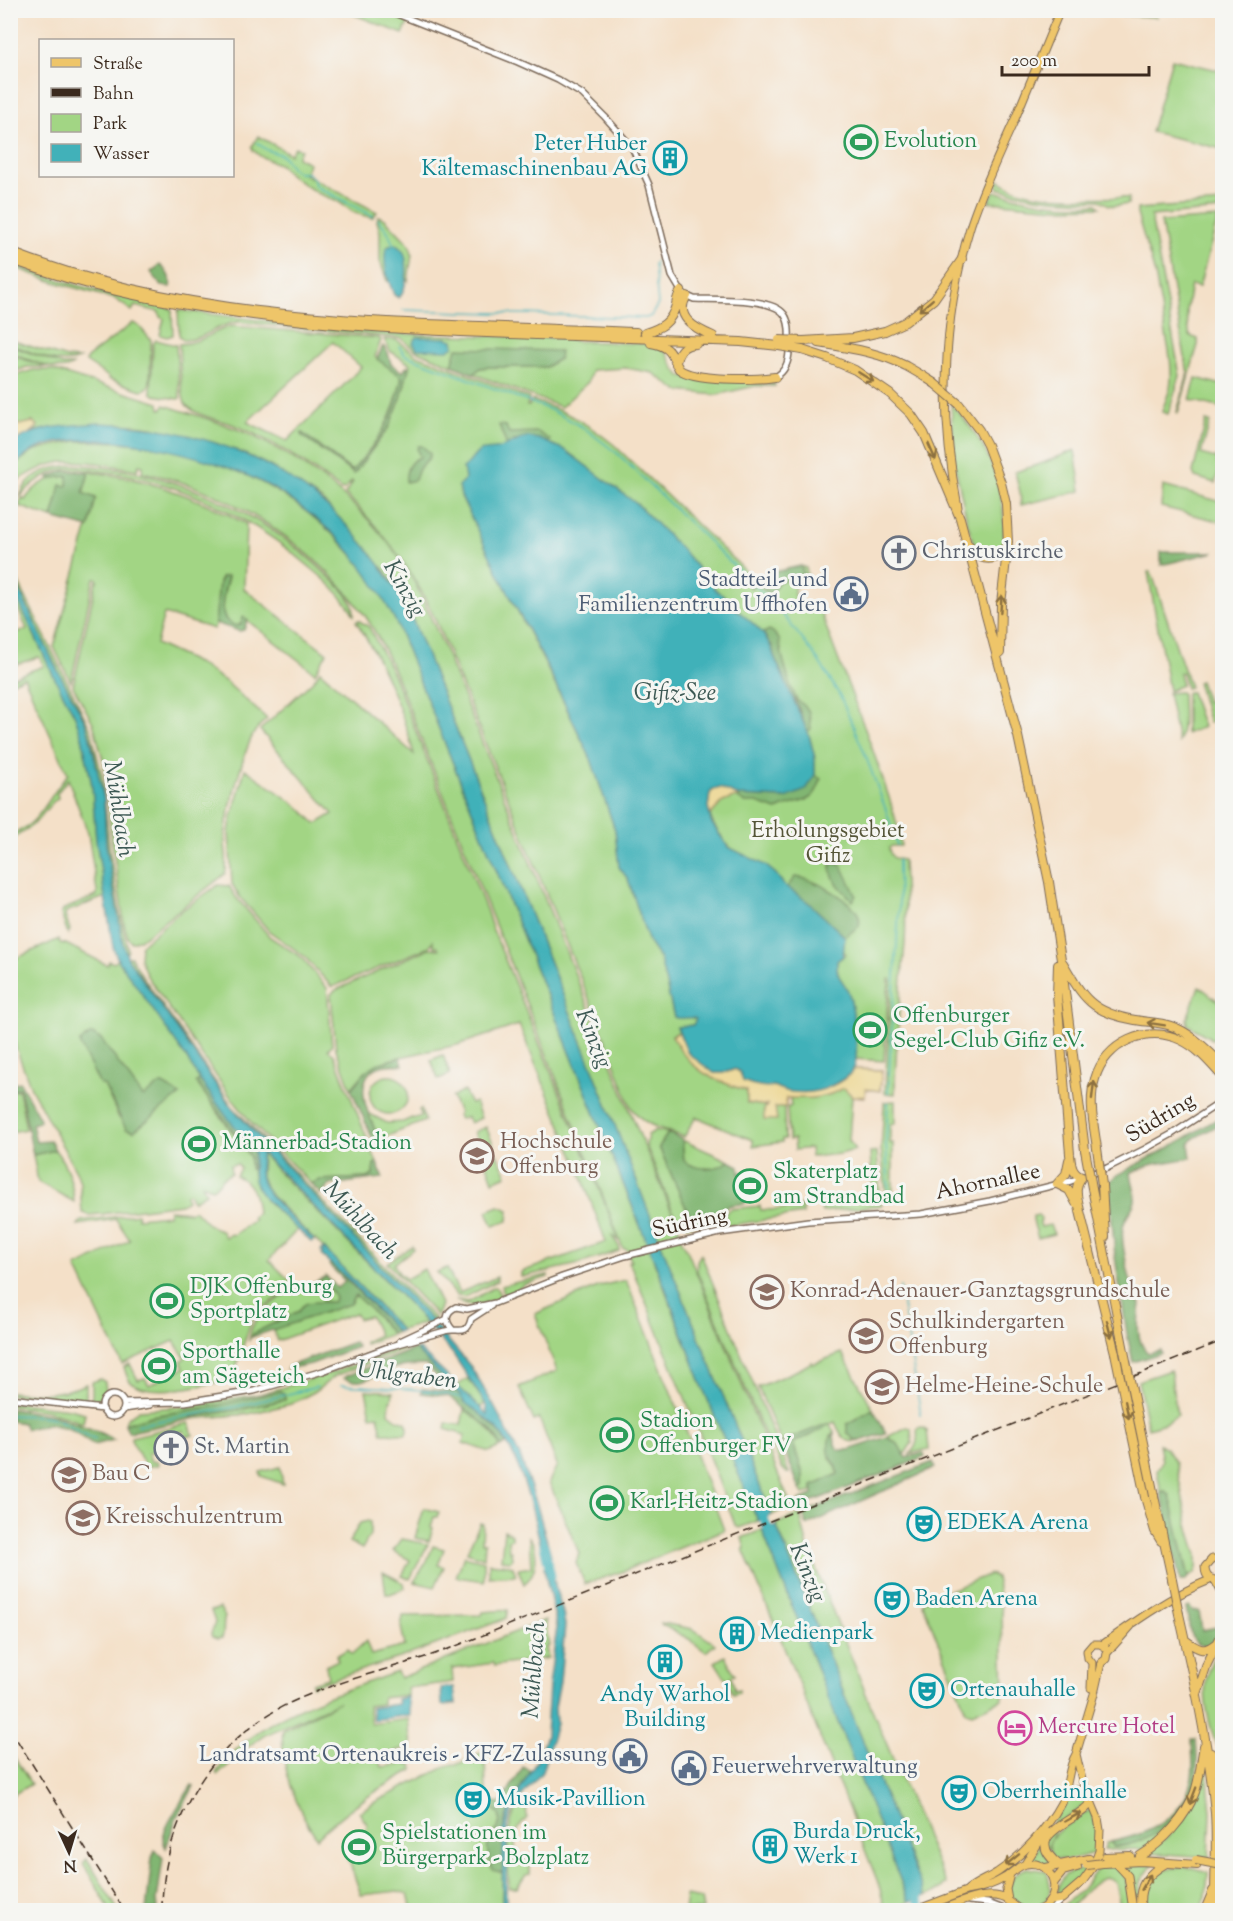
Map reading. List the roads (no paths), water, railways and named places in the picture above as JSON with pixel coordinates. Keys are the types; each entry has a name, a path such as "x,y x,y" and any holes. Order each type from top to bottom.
{"highway":[{"path":"10,252 168,299"},
{"path":"10,259 35,269 109,291 295,321 498,334 756,341 853,348 905,365 934,383 958,404 979,430 995,463 1006,504 1008,543 1001,604 999,662"},
{"path":"802,345 854,338 885,331 905,322 934,299 962,259"},
{"path":"645,333 670,320 677,296 684,293 681,308 687,320 692,326 713,336"},
{"path":"179,301 334,318 748,337 756,341"},
{"path":"636,338 666,347 678,369 692,376 750,379 775,377"},
{"path":"676,364 680,350 690,344 735,345 756,341"},
{"path":"802,345 855,370 890,394 911,414 924,432 960,518 999,662 1018,736 1059,946 1085,1150 1119,1352 1155,1532 1166,1549 1206,1740 1215,1815 1216,1911"},
{"path":"967,542 977,556 988,560 998,557 1008,543"},
{"path":"1059,946 1057,995 1070,1154 1073,1172 1076,1176 1082,1177"},
{"path":"1061,960 1082,994 1101,1011 1123,1018 1170,1026 1194,1039 1222,1064"},
{"path":"1108,1277 1101,1185 1092,1113 1094,1080 1105,1059 1121,1043 1139,1036 1150,1034 1170,1036 1191,1046 1222,1076"},
{"path":"1070,1154 1066,1174 1057,1184 1069,1190 1080,1211"},
{"path":"1082,1177 1077,1182 1076,1188 1080,1211 1119,1352"},
{"path":"1185,1640 1202,1650 1211,1648 1220,1639"},
{"path":"1197,1694 1207,1664 1220,1639"},
{"path":"1206,1740 1222,1783"},
{"path":"1140,1856 1160,1842 1188,1807 1199,1778 1206,1740"},
{"path":"1059,1865 1048,1856 1048,1837 1058,1826 1088,1808 1091,1803"},
{"path":"1046,1868 1140,1856 1222,1865"},
{"path":"1104,1860 1197,1862 1222,1870"},
{"path":"1053,1882 1060,1873 1067,1869 1088,1862"},
{"path":"1141,1911 1139,1900 1142,1884 1148,1875 1168,1862"},
{"path":"1205,1911 1215,1885"}],"main road":[{"path":"960,518 948,445 945,389 949,329 962,259 980,199 1060,10"},
{"path":"1192,1587 1205,1571 1209,1561 1216,1558 1222,1560"},
{"path":"1205,1571 1216,1579 1222,1593"},
{"path":"1091,1699 1092,1663 1087,1655 1088,1649 1093,1644 1102,1645 1192,1587 1216,1579"},
{"path":"1025,1864 1046,1831 1065,1792 1071,1762 1076,1754 1101,1663 1131,1626"},
{"path":"1102,1645 1107,1653"},
{"path":"1092,1663 1101,1663"},
{"path":"1050,1901 1062,1899 1083,1881 1089,1874 1099,1851 1098,1818 1086,1792 1076,1754"},
{"path":"1065,1792 1077,1790 1086,1792"},
{"path":"966,1891 1016,1858 1050,1820"},
{"path":"1115,1862 1128,1876 1133,1911"},
{"path":"916,1911 998,1881 1025,1864 1046,1868 1053,1882 1054,1892 1050,1901 1039,1910"},
{"path":"1008,1900 1006,1889 1010,1874"},
{"path":"939,1911 964,1901 992,1896 1008,1900 1022,1911"}],"street":[{"path":"387,10 497,53 558,80 582,94 632,147 649,185 672,276 684,293 694,299 766,303 778,308 785,315 789,327 789,353 786,366 775,377"},
{"name":"Südring","path":"1082,1177 1107,1168 1172,1134 1222,1099"},
{"path":"1215,1106 1222,1104"},
{"name":"Ahornallee","path":"900,1216 990,1201 1082,1177"},
{"name":"Südring","path":"124,1406 138,1408 155,1404 217,1398 254,1391 323,1371 388,1347 440,1323 447,1319 452,1309 460,1307 466,1309 495,1303 561,1277 683,1240 808,1221 900,1216"},
{"name":"Südring","path":"388,1347 448,1330 463,1330 470,1325 471,1319 495,1303"},
{"path":"466,1309 471,1319"},
{"path":"447,1319 448,1330"},
{"path":"113,1396 120,1398 124,1406 121,1414 115,1417 108,1416 103,1406 106,1398 113,1396"},
{"path":"10,1398 103,1406"},
{"path":"1051,1911 1062,1899"},
{"path":"964,1901 988,1903 1006,1911"}],"water":[{"path":"396,245 404,252 406,260 405,284 399,298 392,290 385,261 386,249"},
{"path":"417,337 447,338 453,340 454,346 448,350 417,349 413,343"},
{"path":"100,423 151,428 200,438 244,454 286,476 323,503 357,537 387,576 413,621 665,1254 772,1515 758,1521 395,620 380,594 363,568 343,544 308,512 265,484 215,463 150,446 117,441 85,440 56,443 32,451 11,468 11,444 21,438 42,430"},
{"name":"Gifiz-See","path":"527,437 539,439 565,450 638,505 685,553 717,591 726,597 728,603 762,633 771,647 809,735 815,758 815,775 806,790 786,798 739,796 720,788 713,790 710,793 708,807 711,822 728,847 765,865 784,885 809,903 845,937 843,956 837,961 837,967 838,975 848,991 852,1007 856,1061 848,1075 828,1087 812,1092 798,1092 785,1091 774,1086 754,1085 743,1081 740,1072 735,1069 714,1073 689,1054 686,1049 677,1027 693,1025 696,1019 674,1017 660,959 649,943 628,879 619,867 615,830 591,759 461,496 459,485 465,479 463,468 480,451 504,447"},
{"path":"10,571 89,733 104,799 106,844 123,944 128,959 233,1109 432,1321 471,1367 520,1456 551,1555 543,1556 522,1476 509,1446 497,1429 463,1401 462,1397 416,1350 419,1349 488,1415 485,1403 453,1354 410,1305 262,1153 260,1175 266,1189 285,1212 314,1240 311,1242 258,1190 254,1178 252,1145 229,1120 200,1080 118,960 113,947 96,840 92,785 82,737 75,716 11,585"},
{"path":"324,1248 401,1330 397,1332 351,1282 321,1255"},
{"path":"776,1525 925,1896 909,1902 762,1530"},
{"path":"549,1565 552,1566 565,1625 560,1682 555,1707 556,1724 542,1772 514,1805 507,1827 506,1910 502,1910 503,1830 511,1805 538,1759 546,1735 549,1685 557,1627 544,1569"},
{"path":"454,1687 456,1704 442,1705 441,1688"},
{"path":"407,1697 410,1715 373,1720 371,1708 398,1704 397,1699"}],"waterway":[{"path":"257,143 267,150 282,155 299,173 308,173 314,179 315,186 373,216"},
{"path":"378,219 387,230 394,246"},
{"path":"403,310 646,318 651,316 658,304 654,264 656,261"},
{"path":"399,346 405,355 551,410 584,428 618,454 776,606 817,658 840,696 863,749 897,845"},
{"path":"888,1093 899,907 898,860"},
{"path":"888,1102 886,1141 889,1198"},
{"path":"900,1287 921,1415"},
{"name":"Uhlgraben","path":"341,1385 418,1390 462,1398"},
{"name":"Uhlgraben","path":"137,1425 235,1407 317,1387"},
{"name":"Uhlgraben","path":"10,1415 49,1417 96,1439"},
{"name":"Kinzig","path":"760,1509 772,1538"},
{"name":"Mühlbach","path":"544,1545 551,1576"},
{"name":"Kinzig","path":"913,1887 922,1910"}],"railway":[{"path":"162,1910 164,1877 171,1845 182,1815 197,1786 216,1760 239,1737 265,1717 294,1701 331,1686 446,1650 1222,1341"},
{"path":"10,1729 124,1910"}],"place":[{"name":"Evolution","path":"861,142"},
{"name":"Peter Huber Kältemaschinenbau AG","path":"670,158"},
{"name":"Christuskirche","path":"899,553"},
{"name":"Stadtteil- und Familienzentrum Uffhofen","path":"851,594"},
{"name":"Offenburger Segel-Club Gifiz e.V.","path":"870,1030"},
{"name":"Männerbad-Stadion","path":"199,1144"},
{"name":"Hochschule Offenburg","path":"477,1156"},
{"name":"Skaterplatz am Strandbad","path":"750,1186"},
{"name":"Konrad-Adenauer-Ganztagsgrundschule","path":"767,1292"},
{"name":"DJK Offenburg Sportplatz","path":"167,1301"},
{"name":"Schulkindergarten Offenburg","path":"866,1336"},
{"name":"Sporthalle am Sägeteich","path":"159,1366"},
{"name":"Helme-Heine-Schule","path":"882,1387"},
{"name":"Stadion Offenburger FV","path":"617,1435"},
{"name":"St. Martin","path":"171,1448"},
{"name":"Bau C","path":"69,1475"},
{"name":"Karl-Heitz-Stadion","path":"607,1503"},
{"name":"Kreisschulzentrum","path":"83,1518"},
{"name":"EDEKA Arena","path":"924,1524"},
{"name":"Baden Arena","path":"892,1600"},
{"name":"Medienpark","path":"737,1634"},
{"name":"Andy Warhol Building","path":"665,1662"},
{"name":"Ortenauhalle","path":"927,1691"},
{"name":"Mercure Hotel","path":"1015,1728"},
{"name":"Landratsamt Ortenaukreis - KFZ-Zulassung","path":"630,1756"},
{"name":"Feuerwehrverwaltung","path":"689,1768"},
{"name":"Oberrheinhalle","path":"959,1793"},
{"name":"Musik-Pavillion","path":"473,1800"},
{"name":"Burda Druck, Werk 1","path":"770,1846"},
{"name":"Spielstationen im Bürgerpark - Bolzplatz","path":"359,1847"}],"park label":[{"name":"Erholungsgebiet Gifiz","path":"828,844"}]}
